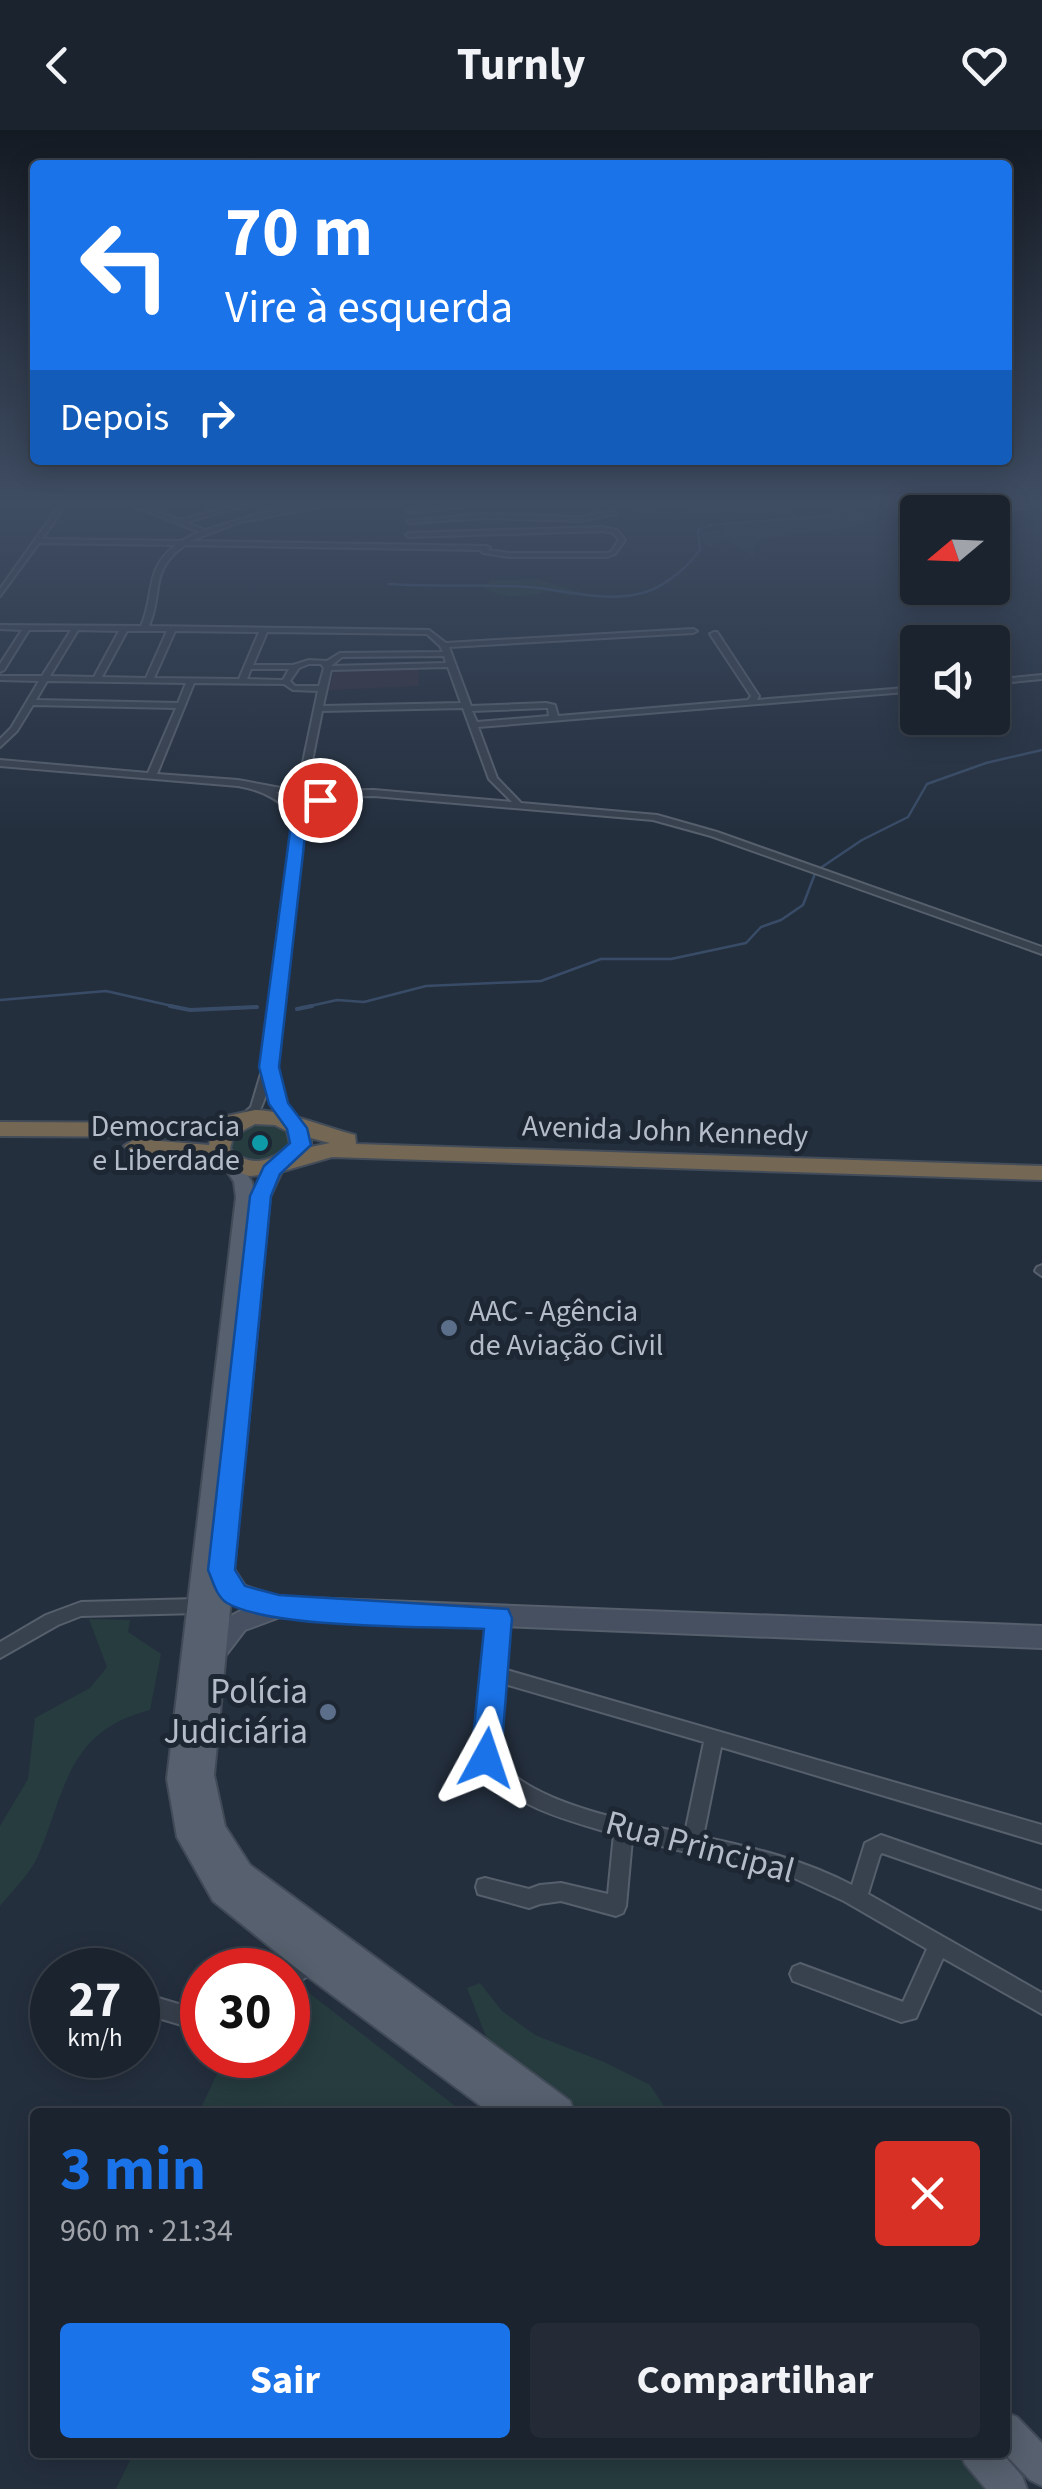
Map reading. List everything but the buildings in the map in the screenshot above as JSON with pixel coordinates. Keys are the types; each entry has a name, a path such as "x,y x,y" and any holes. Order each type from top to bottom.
{"highway":[{"path":"0,1128 194,1130 268,1116 294,1125 300,1145 282,1163 252,1169 192,1150 0,1140"},
{"path":"227,1161 219,1142 230,1126 242,1120"},
{"name":"Avenida John Kennedy","path":"294,1125 354,1141 1042,1164"},
{"name":"Avenida John Kennedy","path":"282,1163 332,1150 1042,1173"}],"main road":[{"path":"227,1161 243,1182 245,1197 180,1779 190,1838 223,1891 294,1948"},
{"path":"282,1163 260,1196 200,1775 205,1810 228,1860 271,1900 554,2108"},
{"path":"222,1570 228,1588 237,1595 279,1607 1042,1636"},
{"path":"212,1652 236,1623 279,1607"},
{"path":"310,1961 509,2108"},
{"path":"1010,2433 1042,2468"},
{"path":"982,2458 1009,2489"}],"street":[{"path":"144,629 152,613"},
{"path":"0,627 424,631 436,636 445,649 493,778 507,796 532,806"},
{"path":"0,670 27,627"},
{"path":"0,744 14,729 76,628"},
{"path":"97,679 124,629"},
{"path":"148,680 172,629"},
{"path":"242,681 264,630"},
{"path":"242,1120 256,1110 269,1067 302,794 328,666 340,654 693,631"},
{"path":"714,634 755,696 752,702"},
{"path":"248,667 292,667 306,662 328,666 450,664"},
{"path":"292,667 286,682 289,688 323,689"},
{"path":"0,678 286,682"},
{"path":"1010,681 1042,678"},
{"path":"152,775 191,680"},
{"path":"475,726 900,690"},
{"path":"30,702 182,706"},
{"path":"318,709 546,704 552,707 554,718"},
{"path":"0,729 14,729"},
{"path":"0,763 238,783 302,794 374,793 654,817 1042,951"},
{"path":"490,802 493,778"},
{"path":"238,783 278,796 300,816"},
{"path":"300,816 312,804 328,797 374,793"},
{"path":"269,1067 278,1104 294,1125"},
{"path":"0,1651 52,1620 82,1609 198,1606"},
{"name":"Rua Principal","path":"498,1618 486,1758 495,1775 550,1802 624,1828 783,1864 857,1899 1042,2004"},
{"path":"495,1674 1042,1834"},
{"path":"692,1846 714,1737"},
{"path":"485,1887 529,1899 556,1889 616,1906 624,1828"},
{"path":"857,1899 872,1849 881,1844 1042,1900"},
{"path":"800,1974 901,2012 910,2011 939,1945"}],"shaded area":[{"path":"418,668 419,686 329,690 335,670"}],"green space":[{"path":"262,1121 287,1128 294,1141 286,1154 251,1163 230,1153 229,1139 236,1130"},
{"path":"89,1619 130,1620 128,1632 161,1654 150,1710 101,1732 85,1748 64,1786 35,1863 0,1906 0,1826 28,1779 35,1718 90,1688 107,1667"},
{"path":"480,1983 502,2011 535,2035 650,2085 665,2108 566,2108 532,2083 487,2039 467,1988"},
{"path":"310,1994 458,2108 201,2108 215,2078 310,2078"},
{"path":"131,2458 962,2458 994,2489 116,2489"}],"waterway":[{"path":"301,1008 337,1000 364,1002 426,986 541,981 601,959 671,959 746,943 761,927 781,920 803,905 816,871 862,840 908,817 927,784 986,763 1042,750"},
{"path":"0,1000 106,991 181,1008"},
{"path":"170,1006 190,1010 257,1007 233,1008"},
{"path":"297,1009 312,1006"}],"place":[{"name":"Democracia e Liberdade","path":"260,1143"},
{"name":"AAC - Agência de Aviação Civil","path":"449,1328"},
{"name":"Polícia Judiciária","path":"328,1712"}],"route":[{"path":"320,800 300,816 269,1067 278,1104 297,1128 300,1145 296,1153 271,1171 260,1196 222,1570 228,1588 237,1595 279,1607 498,1618 486,1758"}]}
